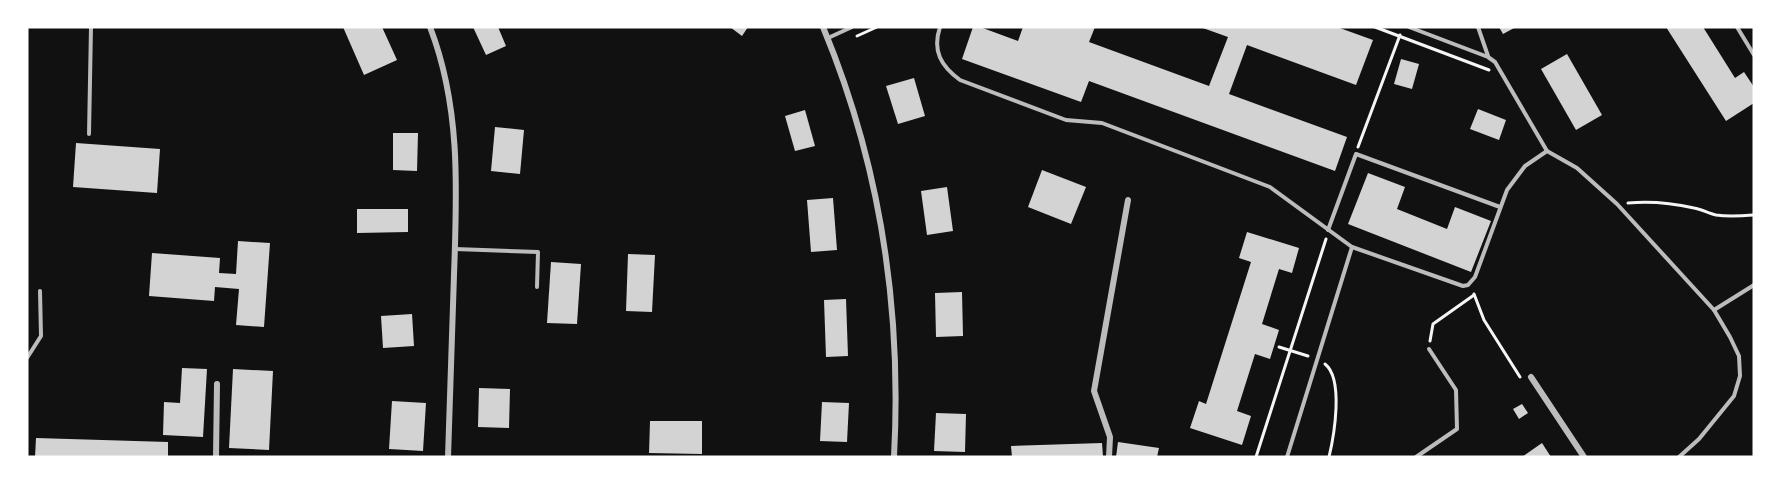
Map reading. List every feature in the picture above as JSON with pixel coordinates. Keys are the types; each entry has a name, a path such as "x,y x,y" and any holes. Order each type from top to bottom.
{"street":[{"path":"430,27 438,47 449,94 455,141 455,249 448,457"},
{"path":"823,27 845,87 867,161 883,238 894,320 897,403 894,457"},
{"path":"1109,457 1110,437 1094,391 1128,200"},
{"path":"1531,377 1584,457"},
{"path":"216,457 217,384"}],"lane":[{"path":"89,134 90,27"},
{"path":"828,38 852,27"},
{"path":"940,27 937,44 939,57 946,70 960,80 1066,120 1102,123 1270,188 1352,247 1463,285 1468,285 1475,277 1507,190 1525,166 1547,151"},
{"path":"1409,27 1488,57 1495,62 1547,151 1577,168 1617,204 1714,310 1739,356 1740,376 1734,396 1700,439 1679,457"},
{"path":"1478,27 1488,57"},
{"path":"1737,27 1754,55"},
{"path":"1328,230 1356,154 1500,207"},
{"path":"1287,457 1352,247"},
{"path":"455,249 538,252 537,287"},
{"path":"1714,310 1754,285"},
{"path":"27,358 41,336 40,291"},
{"path":"1416,457 1457,429 1456,390 1429,349"}],"path":[{"path":"854,38 877,27"},
{"path":"1375,27 1505,76"},
{"path":"1356,154 1403,27"},
{"path":"1617,204 1641,201 1695,208 1714,215 1733,217 1754,215"},
{"path":"1256,457 1328,230"},
{"path":"1429,349 1433,324 1475,292 1484,320 1524,383"},
{"path":"1279,347 1316,358 1328,366 1333,376 1336,410 1329,457"}],"building":[{"path":"343,27 382,27 397,60 364,75"},
{"path":"473,27 498,27 506,46 486,55"},
{"path":"730,27 748,27 742,36"},
{"path":"973,27 980,27 1018,41 1023,27 1095,27 1089,42 1209,86 1228,37 1200,27 1337,27 1373,40 1356,85 1247,45 1229,94 1347,137 1335,171 1089,81 1081,102 962,59"},
{"path":"1499,27 1516,27 1503,34"},
{"path":"1666,27 1703,27 1735,78 1744,72 1754,87 1754,103 1726,121"},
{"path":"1567,54 1602,115 1576,130 1541,69"},
{"path":"1401,59 1419,64 1412,89 1394,84"},
{"path":"914,78 925,116 898,124 886,86"},
{"path":"1478,109 1506,120 1499,140 1470,129"},
{"path":"805,110 815,146 795,151 785,116"},
{"path":"495,127 524,130 520,174 491,171"},
{"path":"393,133 418,133 417,171 393,170"},
{"path":"76,143 160,149 157,193 73,187"},
{"path":"1042,170 1086,187 1071,224 1028,207"},
{"path":"1368,173 1405,187 1397,209 1447,229 1455,207 1491,221 1471,272 1348,224"},
{"path":"947,187 953,231 927,235 921,191"},
{"path":"833,198 837,250 811,252 807,200"},
{"path":"357,209 408,209 408,232 357,233"},
{"path":"1247,232 1299,248 1292,273 1279,269 1262,324 1279,330 1270,359 1255,354 1237,411 1251,416 1242,445 1190,428 1199,401 1206,404 1251,262 1239,258"},
{"path":"238,241 270,243 264,327 236,325 239,289 215,287 214,301 149,296 152,253 220,258 219,273 236,274"},
{"path":"628,254 655,255 652,312 626,311"},
{"path":"551,262 581,264 577,324 547,323"},
{"path":"962,292 963,336 936,337 935,293"},
{"path":"846,299 848,356 826,357 824,300"},
{"path":"412,314 414,346 383,348 381,316"},
{"path":"182,368 207,369 203,437 163,435 164,402 180,403"},
{"path":"233,369 273,371 269,450 229,448"},
{"path":"479,388 510,389 509,428 478,427"},
{"path":"392,401 426,403 423,451 389,449"},
{"path":"822,402 849,403 847,442 820,441"},
{"path":"1522,404 1528,413 1519,419 1513,409"},
{"path":"936,413 966,414 965,452 934,451"},
{"path":"650,421 702,421 702,454 649,453"},
{"path":"36,438 168,442 168,457 35,457"},
{"path":"1118,442 1159,448 1157,457 1116,457"},
{"path":"1102,443 1103,457 1012,457 1011,446"},
{"path":"1542,443 1551,457 1522,457"}]}
